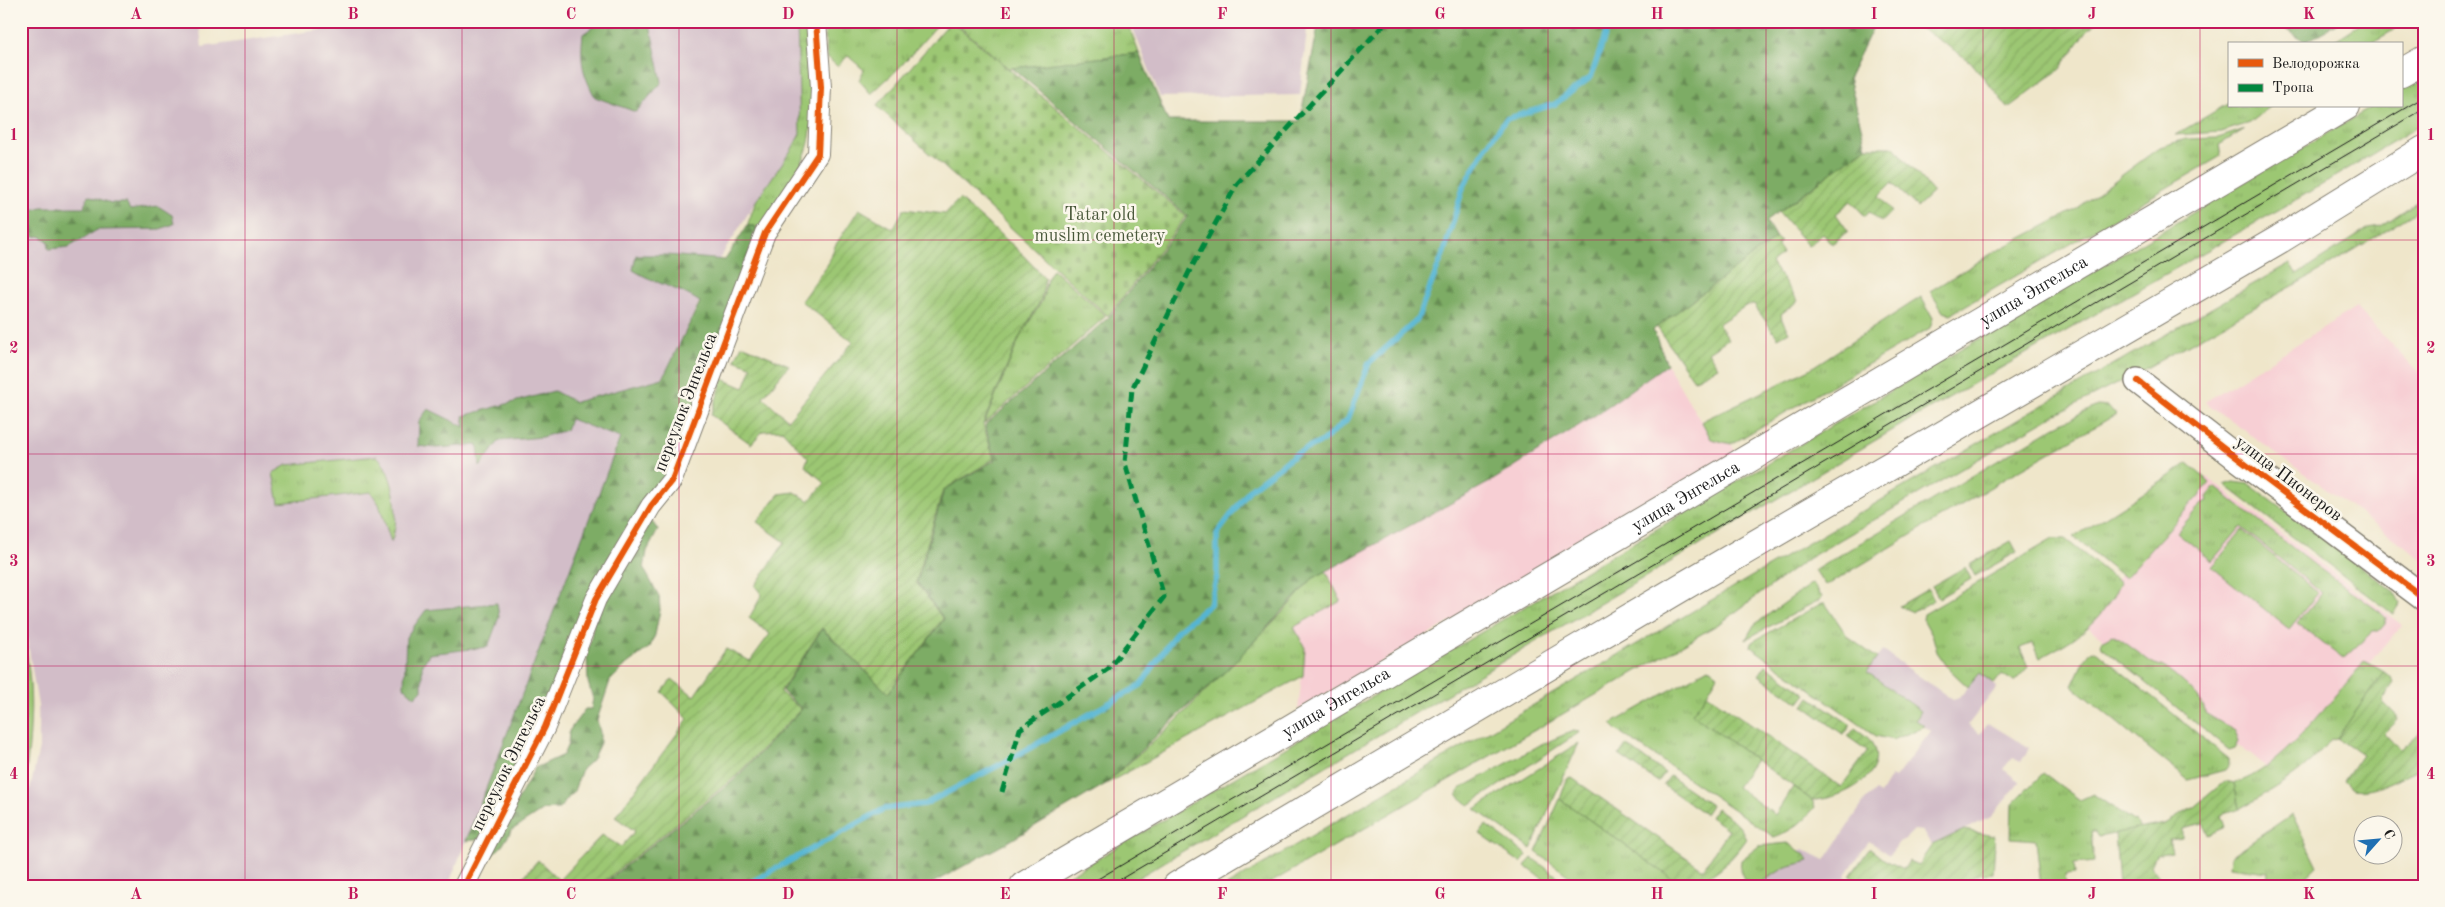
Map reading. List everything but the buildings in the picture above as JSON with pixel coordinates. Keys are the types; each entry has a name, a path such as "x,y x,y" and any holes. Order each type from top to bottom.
{"main road":[{"path":"2402,72 2424,60"},
{"name":"улица Энгельса","path":"1024,886 2343,108"},
{"path":"1178,886 1682,587 2280,238 2424,150"}],"street":[{"name":"переулок Энгельса","path":"464,886 545,727 596,599 651,506 672,480 765,232 818,154 821,87 816,21"},
{"name":"улица Пионеров","path":"2138,381 2236,458 2424,598"}],"shaded area":[{"path":"21,21 199,21 202,47 382,21 798,21 800,134 793,149 756,201 719,260 663,378 515,718 448,886 21,886 21,831 39,748 38,706 21,601"},
{"path":"1130,21 1308,21 1300,95 1160,97"},
{"path":"2356,307 2424,379 2424,560 2205,402"},
{"path":"1667,364 1711,439 1731,444 1738,456 1298,710 1305,648 1294,627 1341,601 1326,571 1490,482 1597,414"},
{"path":"2207,477 2402,625 2275,774 2083,623 2123,572"},
{"path":"1882,650 1953,700 1959,698 1980,673 1997,687 1968,725 1980,734 1986,725 1990,724 2029,748 2021,762 2012,758 2003,769 2020,782 1991,817 1932,845 1922,831 1914,830 1899,842 1890,855 1869,841 1845,876 1853,882 1851,886 1744,886 1775,870 1778,862 1803,849 1825,860 1866,799 1875,791 1880,794 1891,776 1895,778 1931,731 1915,720 1921,711 1867,672"}],"green space":[{"path":"797,21 808,21 813,94 810,137 807,149 789,188 759,237 755,226 747,226 756,201 792,149 800,134"},
{"path":"824,21 941,21 899,68 871,94 859,80 864,70 848,56 837,66 827,57"},
{"name":"Tatar old muslim cemetery","path":"951,21 1186,216 1108,316 877,106"},
{"path":"953,21 1127,21 1139,53 1010,69"},
{"path":"1319,21 1876,21 1849,77 1866,147 1766,221 1776,238 1653,330 1667,364 1597,414 1490,482 1312,579 1230,667 1104,785 1008,842 927,886 600,886 734,780 802,709 782,691 822,629 888,693 944,619 917,582 944,490 995,460 985,425 1109,317 1188,216 1012,68 1139,53 1168,121 1300,121"},
{"path":"1907,21 2100,21 2089,28 2060,69 2008,108 1971,62 1938,39"},
{"path":"2280,21 2341,21 2306,42 2286,29"},
{"path":"2365,21 2403,21 2392,31 2373,42 2332,42"},
{"path":"597,24 627,27 650,25 662,82 636,112 595,97 591,88 583,67 583,34"},
{"path":"2424,76 2424,123 2294,201 1908,421 1124,886 1051,886 2371,108 2402,108 2402,89"},
{"path":"2228,104 2228,108 2269,108 2250,123 2221,132 2175,135"},
{"path":"2245,129 2219,145 2221,156 1951,314 1943,312 1930,291 1991,254 2075,210 2160,147 2186,139 2218,138"},
{"path":"1866,147 1894,147 1933,192 1917,207 1892,183 1879,196 1892,211 1881,222 1869,211 1865,216 1851,201 1836,214 1848,231 1832,244 1823,234 1808,246 1779,212"},
{"path":"88,195 111,203 126,203 130,210 158,206 172,215 174,224 160,229 97,230 69,247 49,249 48,241 40,236 21,237 21,213 42,207 84,207"},
{"path":"2424,197 2424,207 2323,269 2134,375 2047,419 1809,558 1722,622 1265,886 1226,886 2036,409 2290,263 2297,275 2369,228 2381,226"},
{"path":"959,199 1016,248 1045,278 1041,300 1019,338 983,424 994,459 943,490 916,582 943,619 888,693 822,628 780,692 801,709 735,777 598,886 524,886 520,881 538,860 559,880 602,835 621,847 635,831 615,817 688,719 662,692 672,679 694,696 726,649 750,661 770,634 749,618 762,595 755,586 785,542 757,522 779,494 795,492 809,501 825,483 805,466 808,458 782,430 763,431 751,444 711,415 723,379 744,388 752,367 735,360 742,345 789,365 763,397 788,420 853,342 801,301 828,264 835,246 859,209 893,229 904,209 945,214"},
{"path":"747,226 755,226 759,237 674,461 484,839 466,841 620,438 570,419 566,430 542,437 499,441 480,467 478,445 436,448 418,446 419,421 428,409 465,427 463,416 554,391 575,402 663,378 700,302 633,270 636,255 667,255 725,260"},
{"path":"1776,238 1781,242 1777,244 1783,253 1771,263 1798,301 1781,314 1782,320 1789,332 1778,338 1754,305 1747,305 1718,324 1728,339 1708,352 1718,367 1694,380 1657,327"},
{"path":"1053,269 1106,316 984,424 1020,337 1042,301 1047,279"},
{"path":"1921,297 1933,318 1930,328 1731,444 1711,439 1702,422 1706,419 1808,370"},
{"path":"2097,406 2107,407 2117,414 1831,583 1825,585 1815,570 2054,427"},
{"path":"377,456 388,474 394,497 396,522 391,542 379,504 371,492 279,503 273,473 287,465"},
{"path":"2188,463 2210,483 2125,578 2074,537 2161,482"},
{"path":"2234,482 2249,484 2394,591 2400,603 2393,614 2225,485"},
{"path":"2215,487 2316,566 2380,612 2386,618 2385,624 2379,631 2373,631 2343,659 2297,623 2322,593 2241,527 2212,561 2177,532 2202,503 2208,501 2207,497"},
{"path":"651,520 658,530 647,551 644,569 659,596 660,610 655,635 650,647 627,664 610,681 597,720 600,743 592,760 582,769 574,791 559,809 543,810 512,830 502,846 483,864 535,768 563,755 568,744 569,731 585,709 591,709 593,699 588,682 587,657 594,622"},
{"path":"2242,530 2318,593 2289,629 2212,567"},
{"path":"2053,539 2065,539 2120,583 2113,597 2105,609 2087,628 2040,658 2033,643 2020,648 2028,667 2014,682 2002,674 1994,684 1980,673 1968,687 1949,669 1937,652 1933,637 1923,619 1924,614"},
{"path":"2011,541 2017,552 1975,576 1969,565"},
{"path":"1965,567 1971,579 1939,598 1932,586"},
{"path":"1326,571 1341,601 1294,627 1305,648 1303,676 1104,785 1176,721 1283,612 1312,579"},
{"path":"1812,583 1822,597 1819,600 1746,639 1754,625"},
{"path":"1928,589 1934,600 1913,612 1899,606"},
{"path":"497,603 499,617 488,647 429,654 422,666 422,690 415,697 404,687 406,637 426,610"},
{"path":"1825,603 1848,637 1877,658 1867,672 1921,711 1916,720 1925,726 1893,740 1876,736 1751,647 1752,642"},
{"path":"21,628 28,664 31,701 28,756 21,812"},
{"path":"2113,635 2151,662 2165,668 2183,682 2201,701 2205,713 2235,731 2239,741 2235,748 2229,750 2101,646 2102,641"},
{"path":"2092,650 2097,652 2229,759 2229,765 2225,770 2188,780 2072,686 2084,660"},
{"path":"2365,661 2384,672 2337,738 2331,739 2322,751 2289,779 2239,809 2234,783 2251,776 2269,765 2287,749 2322,712"},
{"path":"1766,665 1806,694 1799,703 1759,675"},
{"path":"1709,668 1718,675 1692,714 1756,760 1737,787 1775,815 1793,787 1812,800 1815,807 1802,822 1780,835 1774,837 1618,731 1611,724"},
{"path":"2384,672 2395,683 2382,701 2395,714 2397,720 2384,733 2400,750 2424,729 2424,767 2370,789 2352,789 2344,781 2362,755 2337,738"},
{"path":"1707,694 1841,787 1868,751 1848,737 1855,728 1870,740 1875,753 1875,764 1860,783 1849,790 1836,796 1812,800 1692,714"},
{"path":"1810,697 1851,725 1844,735 1804,706"},
{"path":"1573,731 1580,732 1469,805 1457,795 1460,789 1540,745"},
{"path":"1579,743 1531,849 1475,809"},
{"path":"1626,745 1665,773 1658,782 1619,755"},
{"path":"2043,773 2080,800 2093,794 2136,823 2140,829 2098,837 2095,832 2091,832 2094,862 2074,864 2075,874 2065,875 2066,886 2041,886 2036,840 2011,838 2012,804"},
{"path":"1670,776 1711,805 1705,814 1663,785"},
{"path":"1572,778 1703,869 1729,830 1710,817 1716,808 1738,825 1746,840 1727,863 1711,875 1683,886 1560,799 1567,779"},
{"path":"2225,781 2234,783 2239,809 2221,815 2225,827 2207,835 2204,824 2182,829 2182,838 2169,840 2172,852 2156,855 2151,866 2162,881 2143,884 2142,886 2119,886 2115,833 2165,824 2194,807"},
{"path":"1560,799 1683,886 1583,886 1536,852"},
{"path":"2292,814 2317,866 2296,886 2267,886 2268,872 2229,867 2230,857"},
{"path":"1486,825 1527,855 1521,863 1480,834"},
{"path":"1964,830 1994,836 1993,873 1979,874 1961,883 1962,886 1874,883 1873,886 1860,886 1861,884 1850,876 1870,848 1885,860 1904,869 1909,861 1918,865 1932,845"},
{"path":"1788,843 1804,854 1809,861 1786,867 1755,886 1747,886 1740,870 1741,860 1759,846"},
{"path":"1532,858 1571,886 1553,886 1525,866"}],"waterway":[{"path":"744,886 884,809 925,804 1005,762 1141,685 1177,631 1210,604 1217,576 1217,534 1250,489 1296,454 1323,441 1348,419 1369,363 1417,320 1444,252 1463,188 1486,147 1506,119 1555,104 1591,77 1610,21"}],"tram line":[{"path":"1086,886 2424,97"},
{"path":"1109,886 2424,109"}],"marked path":[{"path":"1002,792 1020,729 1108,669 1164,597 1125,463 1132,389 1190,270 1237,184 1387,21"}],"cycle path":[{"path":"464,886 545,727 596,599 651,506 672,480 765,233 818,154 821,87 816,21"},
{"path":"2138,381 2424,598"}]}
